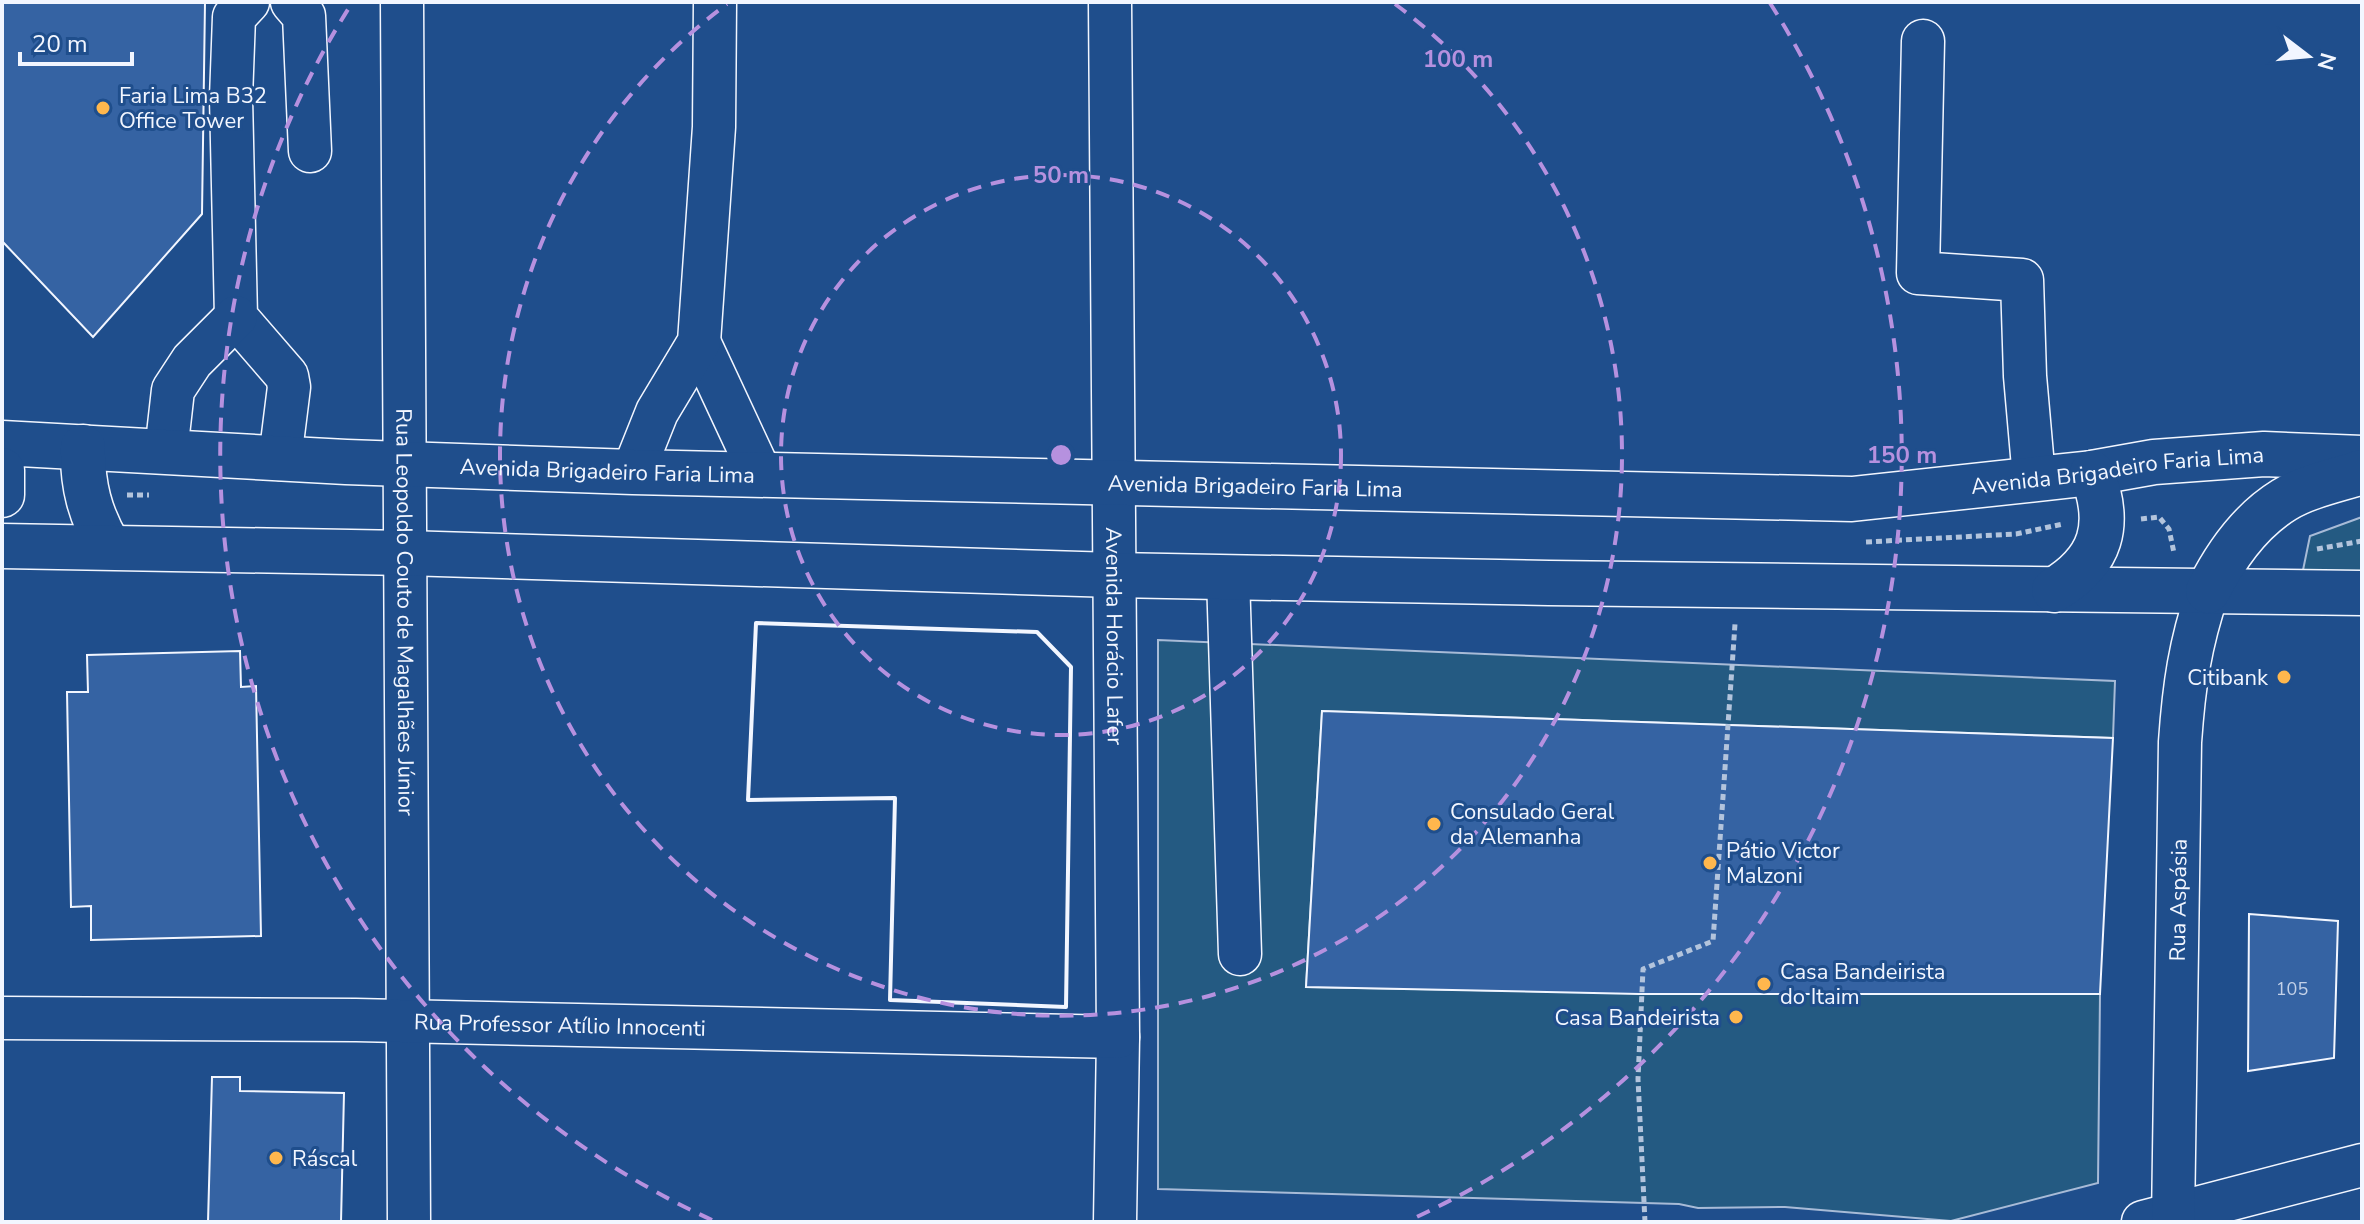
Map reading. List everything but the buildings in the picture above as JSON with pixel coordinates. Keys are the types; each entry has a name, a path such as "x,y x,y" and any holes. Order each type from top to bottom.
{"highway":[{"name":"Avenida Brigadeiro Faria Lima","path":"2,443 280,459 633,472 1852,499 2092,473 2154,462 2264,454 2362,458"},
{"path":"83,447 85,494 95,522 109,547"},
{"path":"2,470 2,495"},
{"path":"2208,591 2237,543 2261,517 2286,498 2362,472"},
{"path":"2054,590 2073,579 2088,563 2098,543 2103,521 2101,496 2092,473"},
{"path":"2,546 406,553 1114,575 2362,593"}],"street":[{"path":"248,2 234,17 231,85 236,317 287,376 289,387 280,459"},
{"path":"292,2 304,16 310,151"},
{"name":"Rua Leopoldo Couto de Magalhães Júnior","path":"402,2 409,1222"},
{"path":"633,472 657,412 699,342 714,127 715,2"},
{"name":"Avenida Horácio Lafer","path":"1110,2 1118,1037 1115,1222"},
{"path":"1923,41 1918,273 2022,280 2025,376 2034,478"},
{"path":"166,452 173,390 192,361 236,317"},
{"path":"699,342 761,475"},
{"path":"1228,577 1240,954"},
{"name":"Rua Aspásia","path":"2163,1220 2184,685 2193,635 2208,591"},
{"name":"Rua Professor Atílio Innocenti","path":"2,1018 356,1020 1118,1037"},
{"path":"2163,1220 2362,1165"}],"path":[{"path":"1645,1222 1638,1079 1643,969 1713,941 1737,585"}],"shaded area":[{"path":"2362,517 2362,572 2302,575 2310,536"},
{"path":"1158,640 2115,681 2113,738 1322,711 1306,987 1695,994 2100,994 2098,1183 1951,1221 1785,1207 1698,1208 1679,1204 1158,1189"}],"wall":[{"path":"756,623 1037,632 1071,667 1066,1007 890,1000 895,798 748,800 756,623"}],"place":[{"name":"Faria Lima B32 Office Tower","path":"103,108"},
{"name":"Citibank","path":"2284,677"},
{"name":"Consulado Geral da Alemanha","path":"1434,824"},
{"name":"Pátio Victor Malzoni","path":"1710,863"},
{"name":"Casa Bandeirista do Itaim","path":"1764,984"},
{"name":"Casa Bandeirista","path":"1736,1017"},
{"name":"Ráscal","path":"276,1158"}]}
